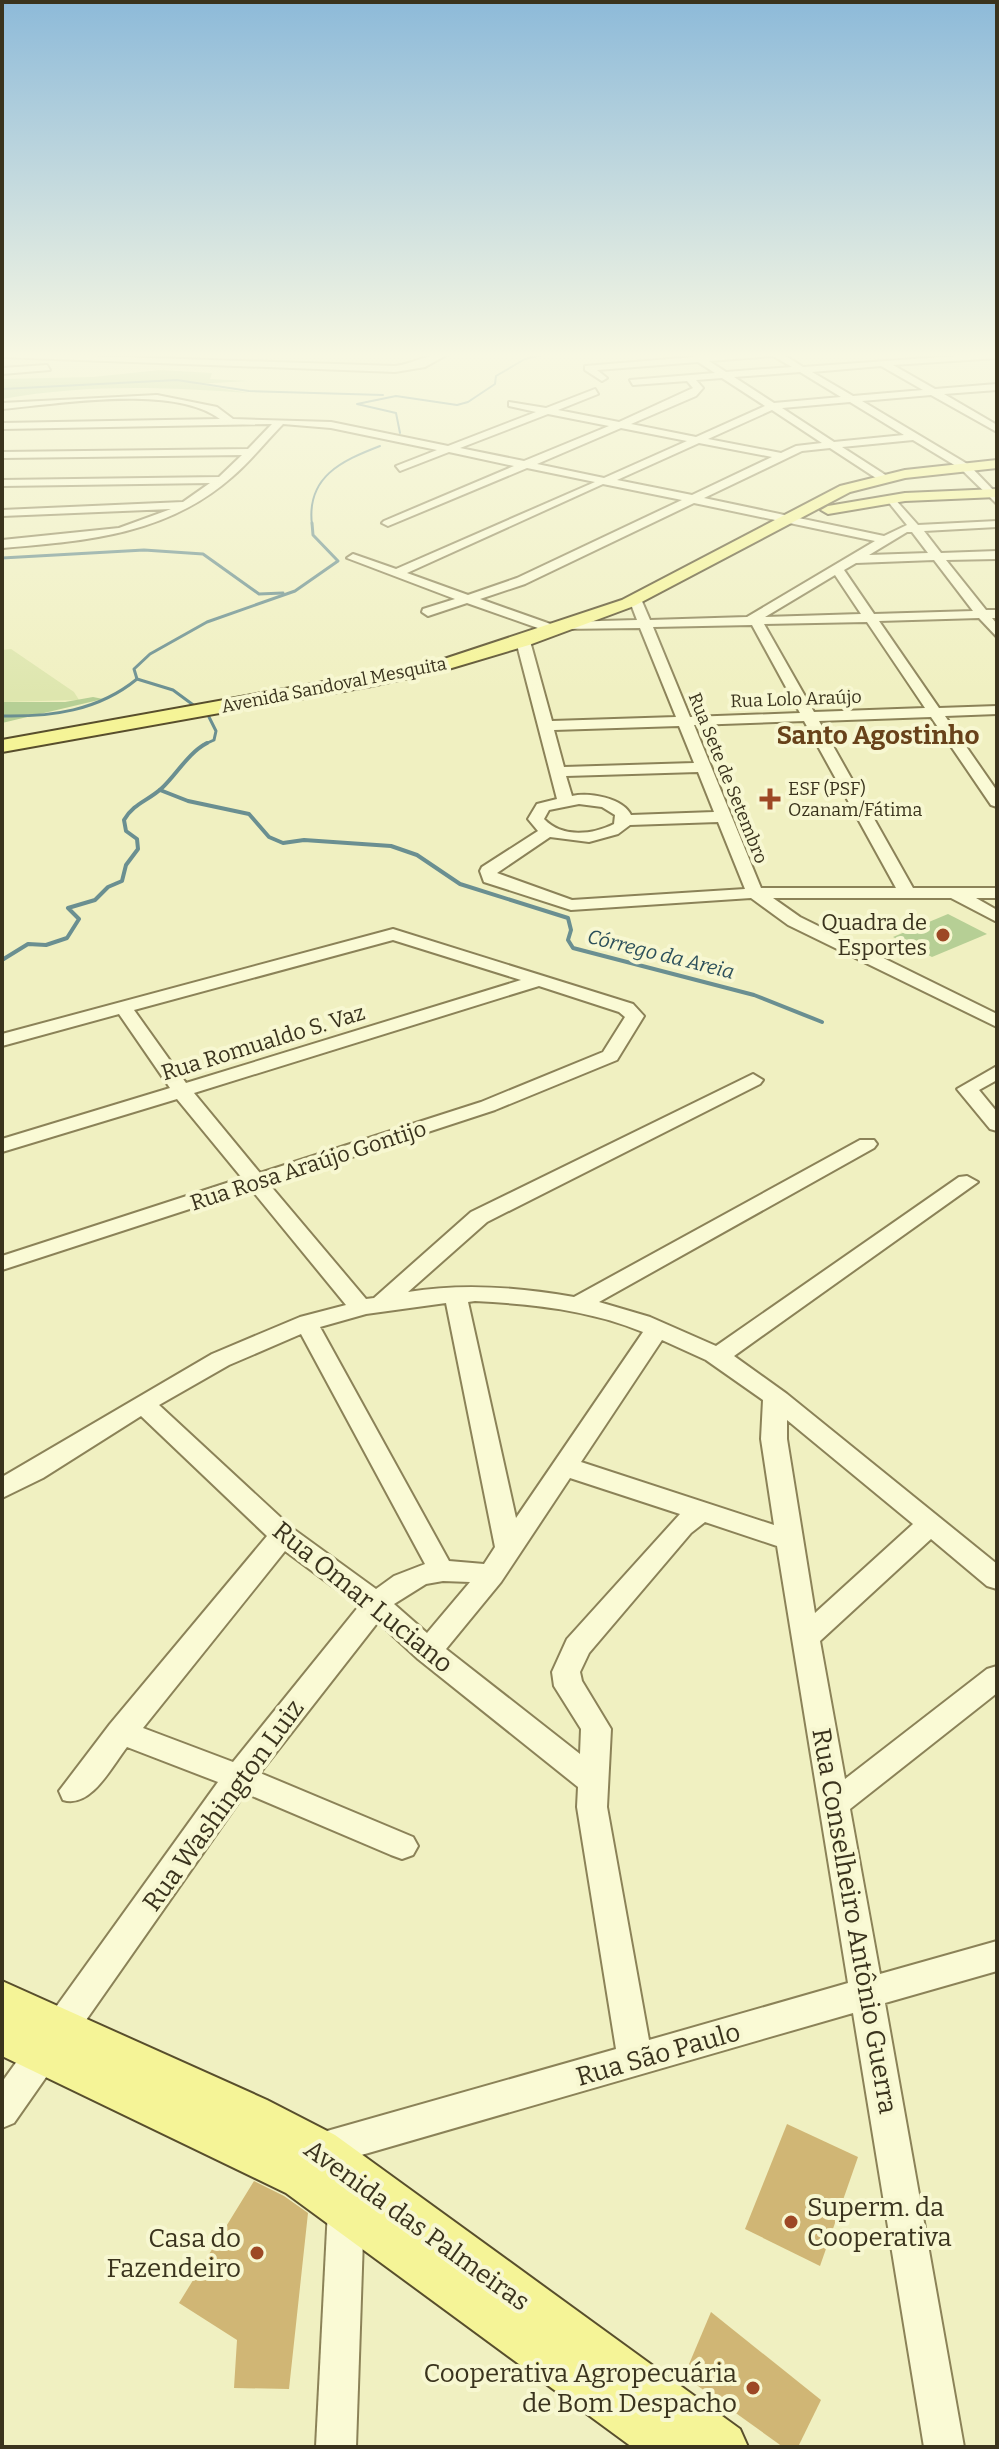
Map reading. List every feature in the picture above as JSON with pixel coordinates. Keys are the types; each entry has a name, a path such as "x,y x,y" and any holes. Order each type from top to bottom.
{"main road":[{"name":"Avenida Sandoval Mesquita","path":"2,746 371,681 523,641 635,599 786,522 816,502 883,478 963,467"},
{"path":"786,522 838,508 892,499 994,496"},
{"path":"816,502 820,507 838,508"},
{"name":"Avenida das Palmeiras","path":"2,2001 35,2039 302,2177 675,2447"},
{"name":"Avenida das Palmeiras","path":"35,2039 251,2115 319,2151 722,2447"}],"street":[{"path":"22,483 24,467"},
{"path":"2,544 136,530 222,480 235,467"},
{"path":"388,523 517,467"},
{"path":"526,467 786,522 884,539"},
{"path":"397,573 637,467"},
{"path":"428,612 521,581 758,467"},
{"path":"866,467 883,478"},
{"path":"965,467 994,496"},
{"path":"2,483 222,480"},
{"path":"892,499 936,557 990,614 997,633"},
{"path":"2,513 182,505"},
{"path":"752,621 884,539 913,526 997,524"},
{"path":"855,559 997,555"},
{"path":"353,558 560,628 990,614"},
{"path":"837,569 997,802"},
{"name":"Rua Sete de Setembro","path":"635,599 642,625 755,893 794,921 997,1021"},
{"path":"752,621 810,717 906,891"},
{"path":"523,641 548,726 565,800"},
{"name":"Rua Lolo Araújo","path":"548,726 997,710"},
{"path":"559,772 702,767"},
{"path":"624,820 623,813 606,803 565,800 537,813 540,825 548,831 589,837 614,831 624,820 722,817"},
{"path":"548,831 488,871 490,878 571,905 755,893 997,893"},
{"path":"954,892 997,917"},
{"path":"2,1040 393,934 538,981"},
{"name":"Rua Rosa Araújo Gontijo","path":"2,1263 488,1106 610,1056 635,1016 626,1008 538,981"},
{"name":"Rua Romualdo S. Vaz","path":"2,1146 183,1093 538,981"},
{"path":"123,1007 183,1093 371,1306"},
{"path":"997,1072 967,1089 997,1125"},
{"path":"371,1306 479,1217 753,1080"},
{"path":"577,1305 867,1144"},
{"path":"717,1357 967,1182"},
{"path":"455,1293 509,1548"},
{"path":"2,1489 217,1361 307,1324 423,1294 533,1296 577,1305 657,1330 717,1357 775,1398 997,1579"},
{"path":"307,1324 440,1568 491,1575"},
{"path":"428,1651 491,1575 657,1330"},
{"name":"Rua Conselheiro Antônio Guerra","path":"775,1398 774,1439 789,1540 943,2446"},
{"name":"Rua Omar Luciano","path":"143,1404 283,1535 376,1604 428,1651 591,1780"},
{"path":"566,1467 789,1540"},
{"path":"635,2060 592,1807 596,1729 579,1697 568,1686 566,1672 570,1659 682,1526 699,1513"},
{"path":"807,1637 930,1524"},
{"path":"74,1791 283,1535"},
{"name":"Rua Washington Luiz","path":"2,2111 35,2039 376,1604 399,1585 440,1568"},
{"path":"835,1804 997,1677"},
{"path":"120,1732 239,1777 402,1846"},
{"name":"Rua São Paulo","path":"319,2151 997,1956"},
{"path":"336,2447 346,2209"}],"green space":[{"path":"11,649 74,692 79,700 2,702 2,650"},
{"path":"93,697 103,699 2,723 2,702 65,702"},
{"path":"948,914 987,934 932,957 893,937"}],"building":[{"path":"787,2124 858,2157 820,2266 745,2229"},
{"name":"Casa do Fazendeiro","path":"254,2181 308,2213 289,2389 234,2388 237,2340 179,2303"},
{"name":"Cooperativa Agropecuária de Bom Despacho","path":"711,2312 821,2400 798,2447 783,2447 684,2376"}],"waterway":[{"name":"Córrego da Areia","path":"312,523 315,495 321,483 337,467"},
{"name":"Córrego da Areia","path":"137,679 134,669 150,654 207,622 295,591 338,561 313,535 312,523"},
{"path":"2,558 144,550 203,554 259,594 283,593"},
{"path":"2,716 73,710 106,698 137,679"},
{"name":"Córrego da Areia","path":"137,679 173,690 196,707"},
{"path":"205,744 214,740 216,731 209,717"},
{"path":"2,960 28,944 46,945 67,938 79,919 68,908 95,900 108,887 122,881 126,865 138,849 137,839 126,831 124,820 162,788 188,758 205,744"},
{"name":"Córrego da Areia","path":"160,790 188,801 249,814 269,837 283,843 304,840 391,846 417,855 460,884 568,918 571,930 568,940 573,948 754,995 822,1022"}],"place":[{"name":"ESF (PSF) Ozanam/Fátima","path":"770,799"},
{"name":"Quadra de Esportes","path":"943,935"},
{"name":"Superm. da Cooperativa","path":"791,2222"},
{"name":"Casa do Fazendeiro","path":"257,2253"},
{"name":"Cooperativa Agropecuária de Bom Despacho","path":"753,2388"}],"district":[{"name":"Santo Agostinho","path":"878,735"}]}
